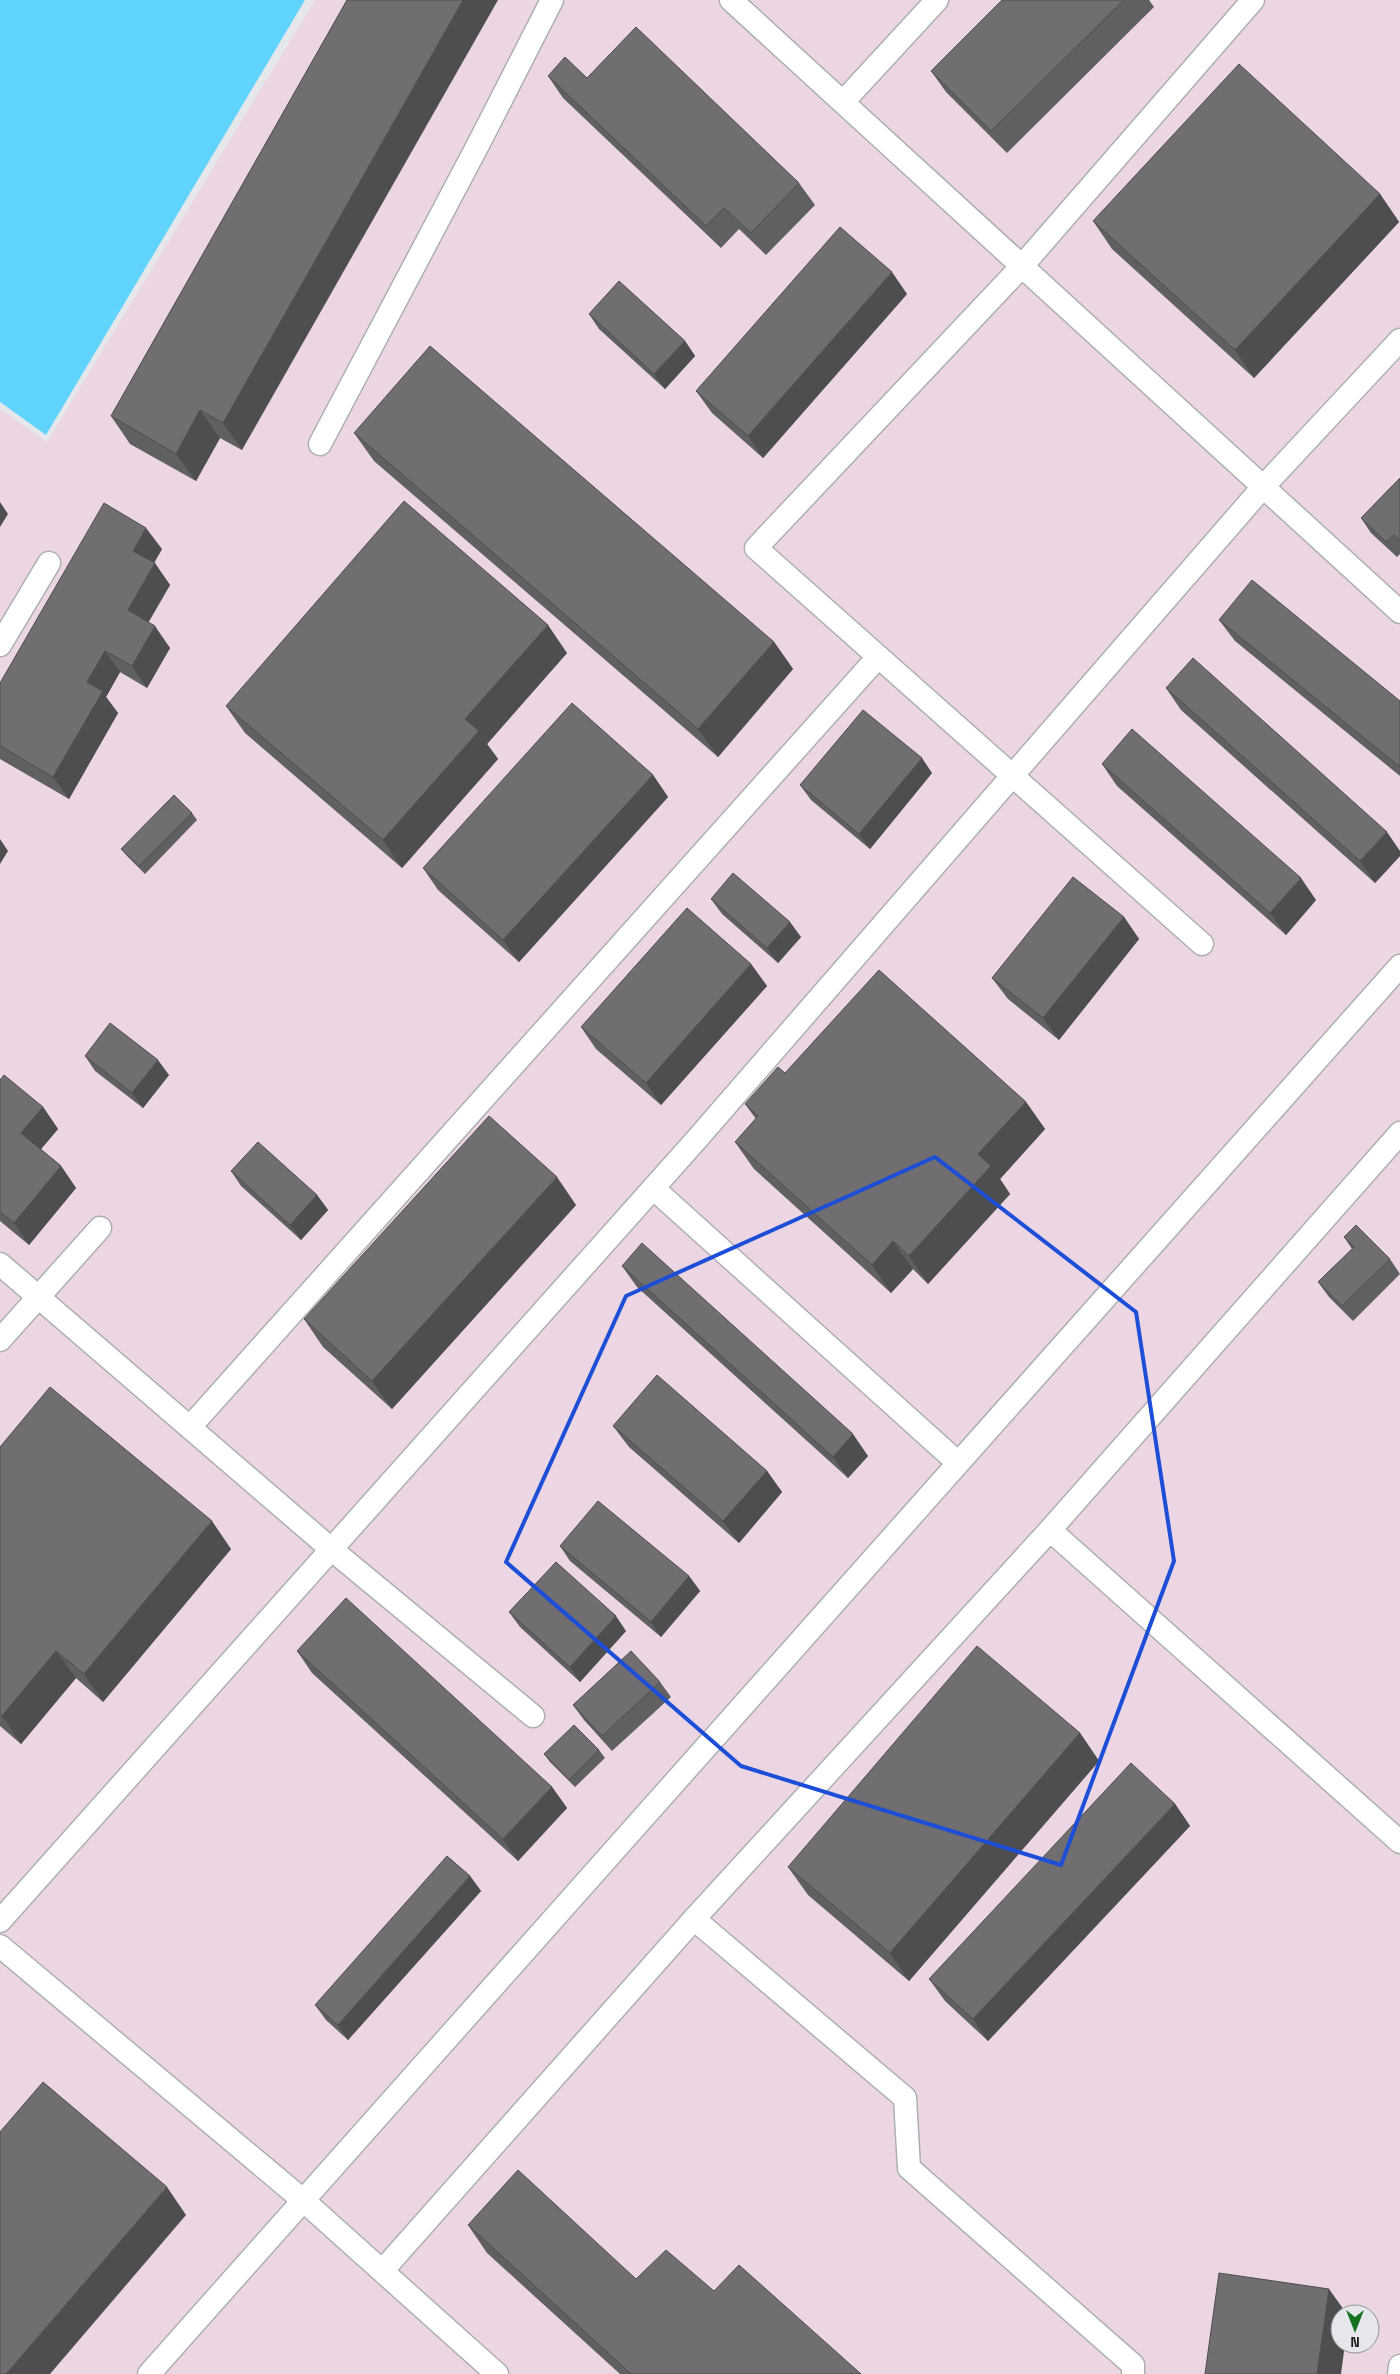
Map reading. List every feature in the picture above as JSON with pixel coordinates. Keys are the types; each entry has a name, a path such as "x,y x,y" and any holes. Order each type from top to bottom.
{"lane":[{"path":"320,444 475,152 552,0"},
{"path":"731,0 1400,612"},
{"path":"843,102 937,0"},
{"path":"1202,944 756,548 1022,266 1253,0"},
{"path":"0,1921 653,1188 1263,487 1400,340"},
{"path":"0,645 49,564"},
{"path":"190,1427 878,657"},
{"path":"149,2374 957,1462 1400,966"},
{"path":"383,2270 694,1919 1050,1530 1400,1133"},
{"path":"653,1188 957,1462"},
{"path":"0,1340 100,1228"},
{"path":"0,1264 331,1548 533,1716"},
{"path":"1050,1530 1400,1842"},
{"path":"694,1919 905,2098 909,2168 1133,2365 1133,2374"},
{"path":"0,1946 304,2201 497,2374"},
{"path":"1399,2374 1400,2366"}],"highlighted area":[{"path":"935,1157 1136,1312 1174,1561 1061,1865 741,1766 506,1562 626,1296"}],"shaded area":[{"path":"315,0 1400,0 1400,2374 0,2374 0,409 47,442"}],"water":[{"path":"0,0 305,0 46,435 0,402"}],"building":[{"path":"347,0 463,0 223,423 200,410 176,454 111,416"},
{"path":"1002,0 1124,0 991,131 931,71"},
{"path":"636,27 799,183 751,233 724,208 706,226 548,76 565,57 587,78"},
{"path":"1239,64 1380,194 1235,350 1093,221"},
{"path":"840,227 892,272 748,436 696,391"},
{"path":"619,281 685,341 654,374 589,314"},
{"path":"430,346 774,642 698,729 354,433"},
{"path":"1400,478 1400,541 1394,535 1386,542 1361,518"},
{"path":"404,501 548,625 465,719 479,731 383,840 226,706"},
{"path":"104,503 146,528 133,551 155,563 128,610 155,626 132,666 105,651 87,682 103,691 53,777 0,746 0,683"},
{"path":"1252,580 1400,701 1400,767 1219,620"},
{"path":"1193,658 1387,832 1360,861 1166,688"},
{"path":"572,703 653,775 503,940 423,868"},
{"path":"863,710 922,758 859,834 800,785"},
{"path":"1132,729 1301,878 1270,913 1102,764"},
{"path":"174,795 192,813 139,866 121,849"},
{"path":"733,873 790,922 767,948 711,899"},
{"path":"1073,877 1124,917 1043,1018 992,978"},
{"path":"687,908 751,964 646,1083 581,1027"},
{"path":"879,970 1026,1102 978,1154 991,1166 909,1256 893,1241 872,1265 735,1142 758,1116 745,1104 778,1067 785,1073"},
{"path":"110,1023 158,1060 132,1093 85,1056"},
{"path":"4,1075 43,1107 21,1133 61,1166 14,1223 0,1212 0,1080"},
{"path":"489,1116 557,1177 372,1381 304,1319"},
{"path":"258,1142 317,1195 290,1225 231,1171"},
{"path":"1356,1225 1390,1259 1342,1306 1318,1282 1354,1247 1344,1237"},
{"path":"642,1243 853,1434 833,1457 622,1266"},
{"path":"657,1375 767,1471 723,1521 613,1426"},
{"path":"50,1387 212,1521 84,1674 56,1651 2,1716 0,1714 0,1447"},
{"path":"598,1501 689,1576 651,1622 560,1546"},
{"path":"556,1562 616,1616 570,1667 509,1612"},
{"path":"346,1598 552,1787 503,1839 297,1651"},
{"path":"977,1646 1080,1733 890,1953 788,1867"},
{"path":"631,1651 660,1682 602,1736 573,1705"},
{"path":"574,1725 599,1750 569,1780 544,1754"},
{"path":"1131,1763 1175,1804 973,2019 929,1979"},
{"path":"447,1856 470,1876 338,2025 315,2005"},
{"path":"43,2082 167,2187 6,2374 0,2374 0,2132"},
{"path":"518,2170 636,2279 666,2250 714,2291 739,2265 861,2374 631,2374 468,2225"},
{"path":"1219,2273 1329,2289 1317,2374 1205,2374"}]}
